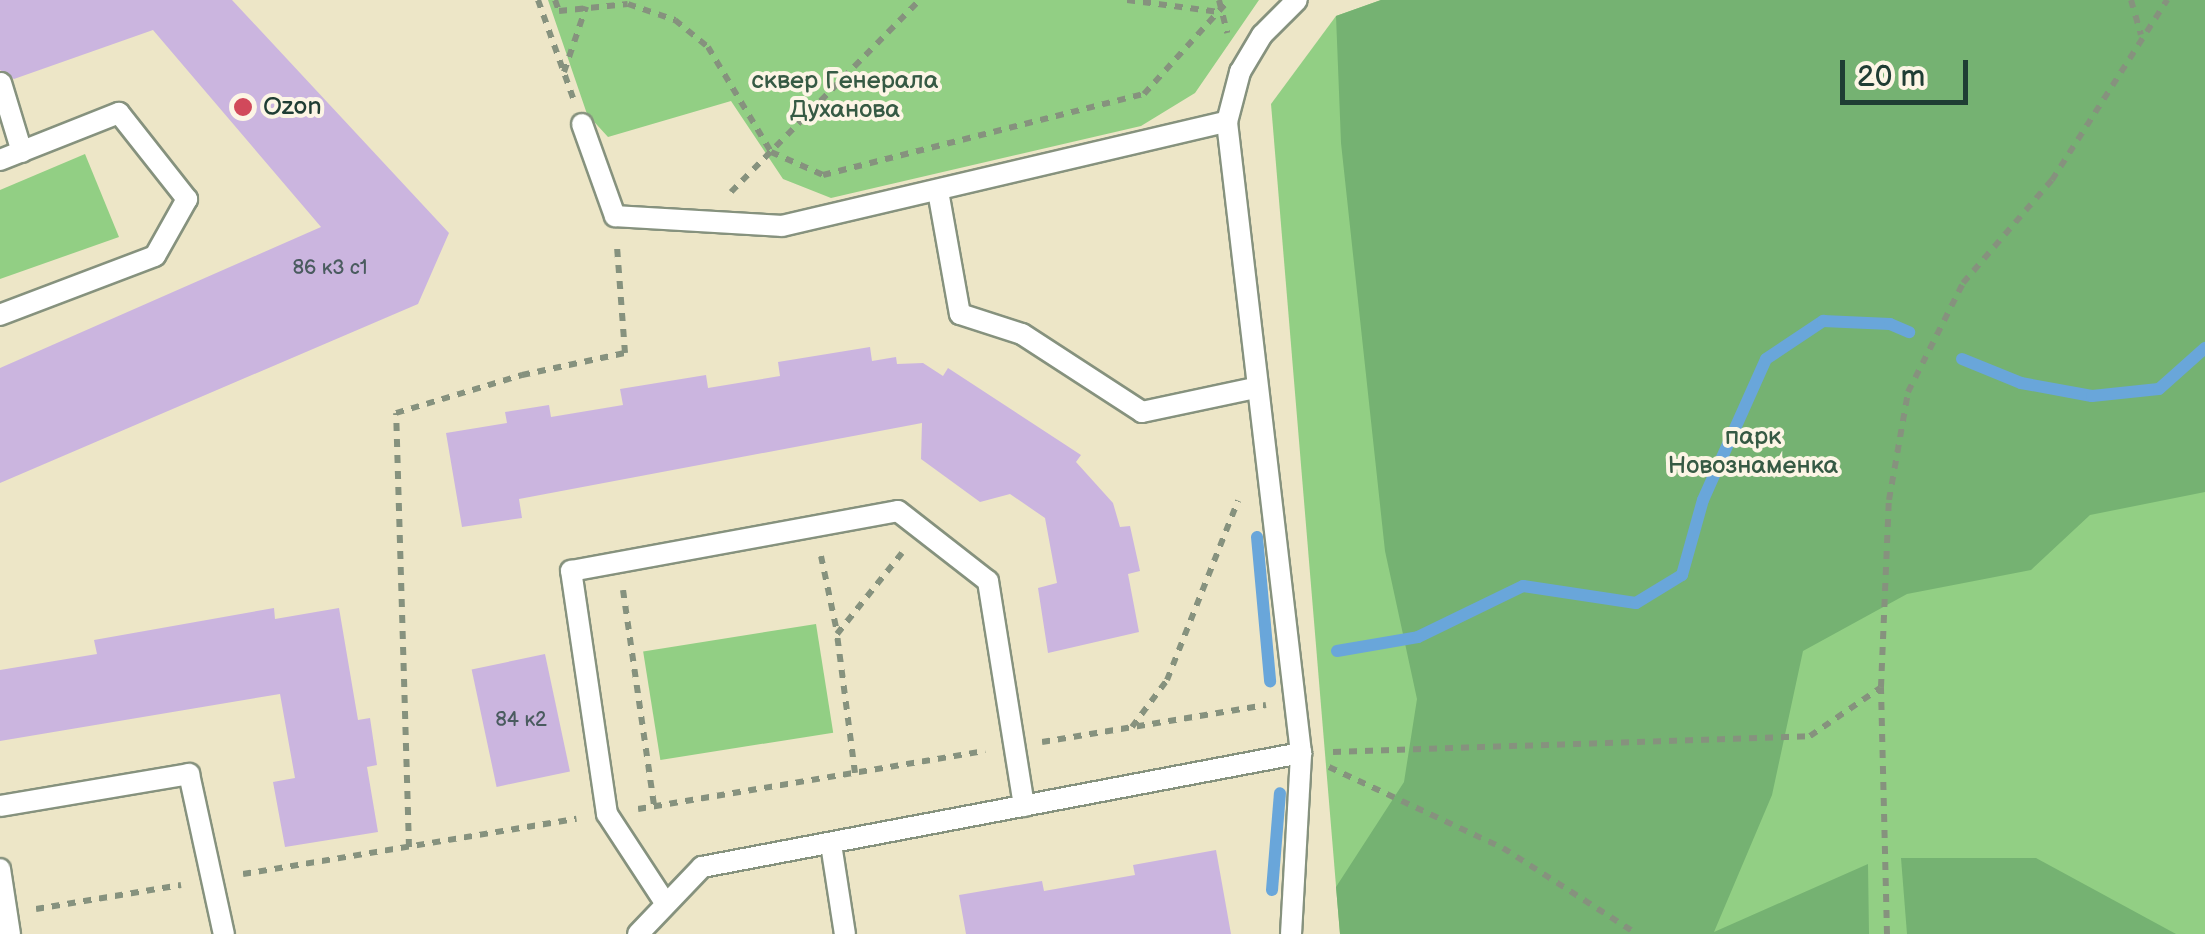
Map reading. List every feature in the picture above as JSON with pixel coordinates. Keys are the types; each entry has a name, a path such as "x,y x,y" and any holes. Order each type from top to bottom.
{"lane":[{"path":"1291,934 1301,753 1255,388 1227,122 1240,72 1262,35 1297,0"},
{"path":"1,83 22,152"},
{"path":"0,160 119,113 187,199 155,256 0,316"},
{"path":"582,124 615,216 782,226 1227,122"},
{"path":"938,191 960,314 1022,334 1142,412 1255,388"},
{"path":"664,900 607,814 571,571 898,511 988,582 1024,806"},
{"path":"638,934 664,900 702,867 1301,753"},
{"path":"0,806 189,774 224,934"},
{"path":"830,844 845,934"},
{"path":"0,869 10,934"}],"path":[{"path":"538,0 582,124"},
{"path":"555,0 559,12 628,2 675,20 708,47 771,152 823,175 1114,106 1144,94 1229,0"},
{"path":"703,221 920,0"},
{"path":"1127,0 1220,12"},
{"path":"2131,0 2141,35"},
{"path":"1887,934 1881,687 1889,500 1908,392 1963,282 2052,180 2141,35 2168,0"},
{"path":"564,72 586,7"},
{"path":"409,847 396,414 522,375 625,353 615,216"},
{"path":"1132,727 1167,680 1239,498"},
{"path":"815,526 837,634 854,773"},
{"path":"837,634 921,529"},
{"path":"619,562 654,806"},
{"path":"1301,753 1810,736 1881,687"},
{"path":"212,880 1294,700"},
{"path":"1301,753 1503,848 1637,934"},
{"path":"81,901 162,888"}],"green space":[{"name":"сквер Генерала Духанова","path":"548,0 1259,0 1195,93 1141,126 831,198 783,179 731,101 608,137 587,114"},
{"name":"парк Новознаменка","path":"1381,0 2205,0 2205,934 1340,934 1271,104 1336,16"},
{"name":"парк Новознаменка","path":"1381,0 2205,0 2205,492 2090,515 2031,570 1907,594 1803,651 1772,795 1714,932 1868,864 1869,934 1340,934 1336,887 1404,782 1417,699 1385,551 1341,143 1336,16"},
{"path":"85,154 119,237 0,279 0,190"},
{"path":"816,624 833,733 660,760 643,651"},
{"path":"1901,858 2036,858 2176,934 1907,934"}],"building":[{"path":"0,0 232,0 449,233 418,304 0,483 0,368 321,227 153,30 14,79 0,70"},
{"path":"870,347 872,361 896,357 897,364 923,363 943,376 948,368 1081,455 1076,462 1113,503 1120,527 1130,526 1140,571 1128,574 1139,632 1048,653 1038,588 1057,583 1045,518 1010,494 980,502 921,459 922,423 519,499 522,518 462,527 446,433 507,423 505,412 549,405 551,417 623,405 620,389 706,375 708,388 780,376 778,362"},
{"path":"274,608 275,619 339,608 358,720 370,718 377,765 367,767 378,832 285,847 273,782 295,778 280,694 0,741 0,670 97,654 94,640"},
{"path":"545,654 570,771 497,787 472,670"},
{"path":"1216,850 1231,934 966,934 959,895 1042,881 1044,891 1135,875 1133,865"}],"waterway":[{"path":"1337,651 1418,637 1523,586 1636,603 1682,575 1703,500 1766,359 1823,321 1890,324 1909,332"},
{"path":"1962,359 2021,383 2092,396 2159,389 2205,348"},
{"path":"1257,537 1270,681"},
{"path":"1272,890 1280,793"}],"place":[{"name":"Ozon","path":"243,107"}]}
